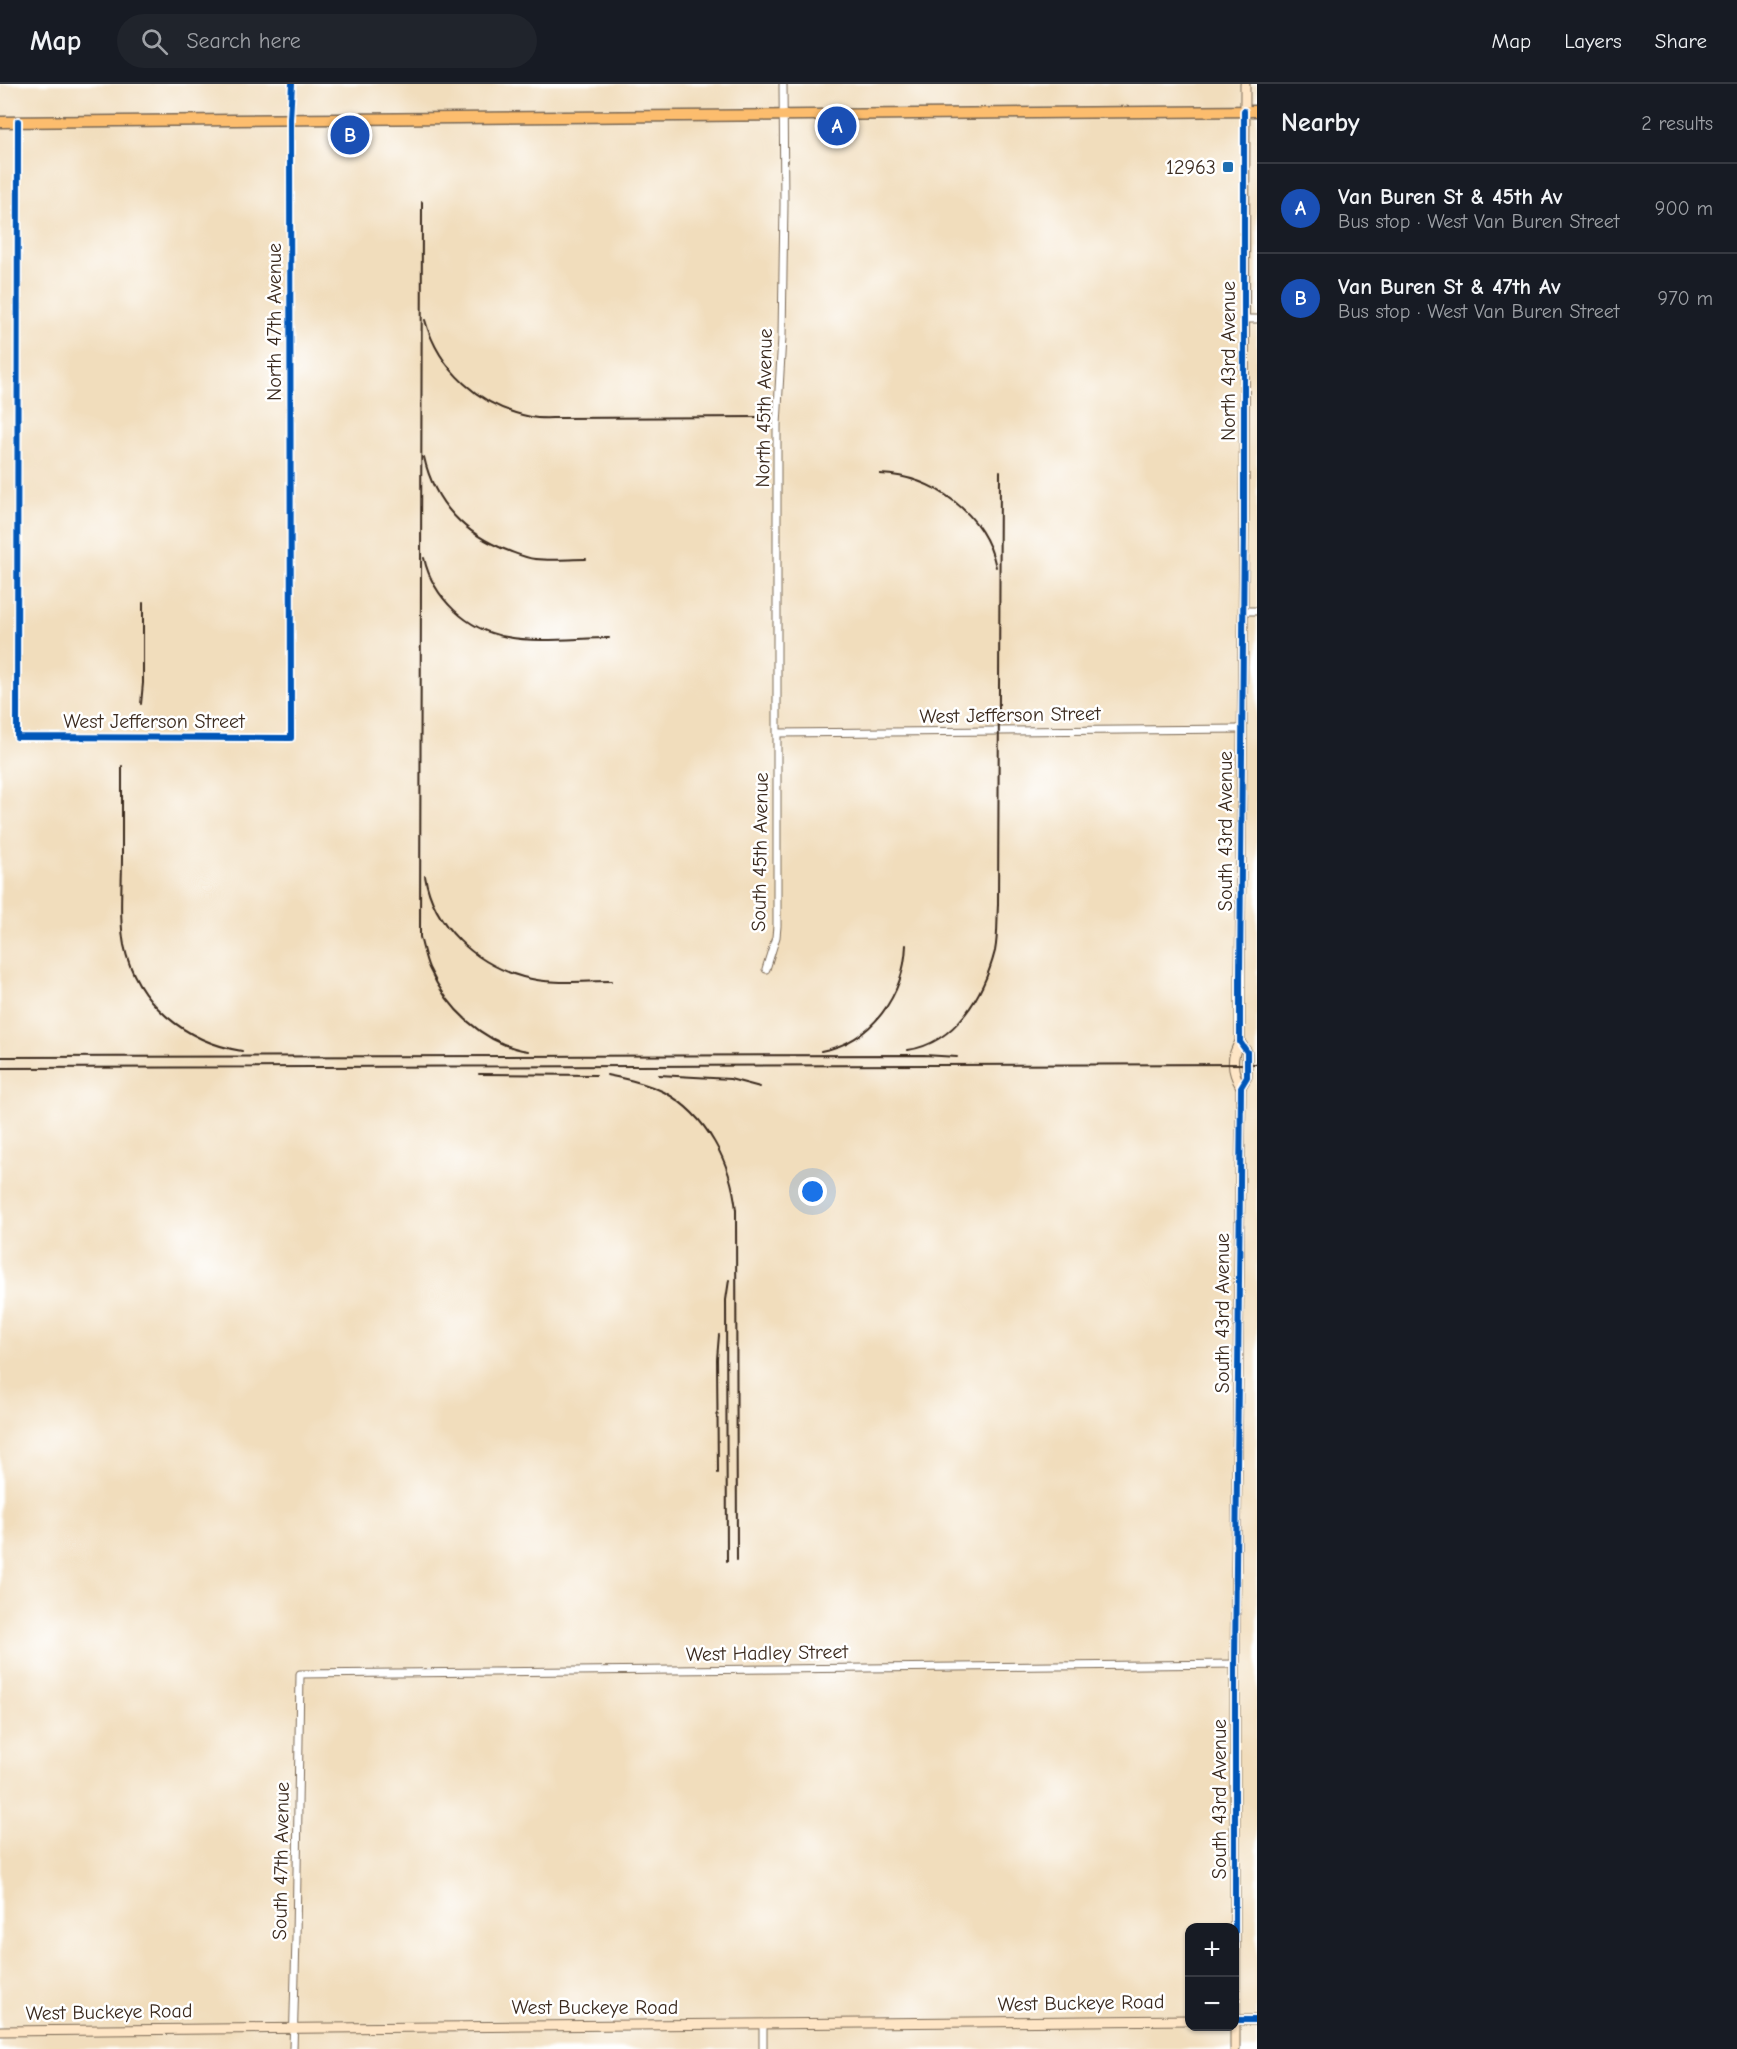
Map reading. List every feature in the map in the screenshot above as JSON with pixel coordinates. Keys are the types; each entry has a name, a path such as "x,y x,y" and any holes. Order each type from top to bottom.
{"main road":[{"name":"North 43rd Avenue","path":"1244,611 1245,84"},
{"path":"0,122 1257,111"},
{"name":"South 43rd Avenue","path":"1235,1977 1235,1664 1241,1087 1247,1077 1247,1052 1240,1042 1244,611"},
{"name":"West Buckeye Road","path":"0,2031 1185,2020"},
{"path":"1239,2020 1257,2020"},
{"name":"South 43rd Avenue","path":"1235,2031 1235,2049"}],"street":[{"name":"North 47th Avenue","path":"291,738 290,119 292,84"},
{"name":"North 45th Avenue","path":"778,733 777,425 782,304 783,84"},
{"name":"West Jefferson Street","path":"18,121 17,737 291,738"},
{"path":"1245,319 1257,319"},
{"path":"1244,611 1257,611"},
{"name":"West Jefferson Street","path":"778,733 1242,729"},
{"name":"South 45th Avenue","path":"766,969 777,926 778,733"},
{"name":"West Hadley Street","path":"300,1674 1235,1664"},
{"name":"South 47th Avenue","path":"293,2049 300,1674"},
{"path":"763,2024 763,2049"}],"railway":[{"path":"422,202 420,937 429,968 456,1010 468,1022 496,1041 528,1051"},
{"path":"425,320 440,355 464,384 495,405 512,412 541,418 761,417"},
{"path":"424,457 435,489 444,503 465,526 479,536 522,556 548,560 586,559"},
{"path":"908,1050 925,1046 940,1038 965,1014 984,984 996,945 1000,471"},
{"path":"880,474 900,476 919,482 954,501 980,530 990,548 996,567"},
{"path":"424,558 435,586 444,599 454,610 478,627 492,633 519,639 609,638"},
{"path":"141,704 143,603"},
{"path":"122,766 121,902 124,945 130,966 152,1002 183,1029 202,1039 242,1051"},
{"path":"425,876 437,911 447,927 473,953 489,963 506,971 534,979 556,982 611,981"},
{"path":"821,1051 856,1038 882,1013 899,981 906,945"},
{"path":"0,1057 924,1055 957,1057"},
{"path":"0,1068 1257,1064"},
{"path":"479,1074 596,1075"},
{"path":"607,1075 650,1086 680,1102 705,1127 715,1142 729,1175 736,1210 737,1560"},
{"path":"659,1075 730,1079 760,1087"},
{"path":"727,1561 726,1300 729,1280"},
{"path":"718,1473 717,1359 719,1335"}],"cycle path":[{"path":"18,121 17,737 291,738 290,119 292,84"},
{"path":"1244,111 1240,1042 1247,1052 1247,1077 1241,1087 1235,1664 1235,2020 1257,2020"}],"place":[{"name":"Van Buren St & 45th Av","path":"837,126"},
{"name":"Van Buren St & 47th Av","path":"350,135"},
{"name":"12963","path":"1228,167"}]}
